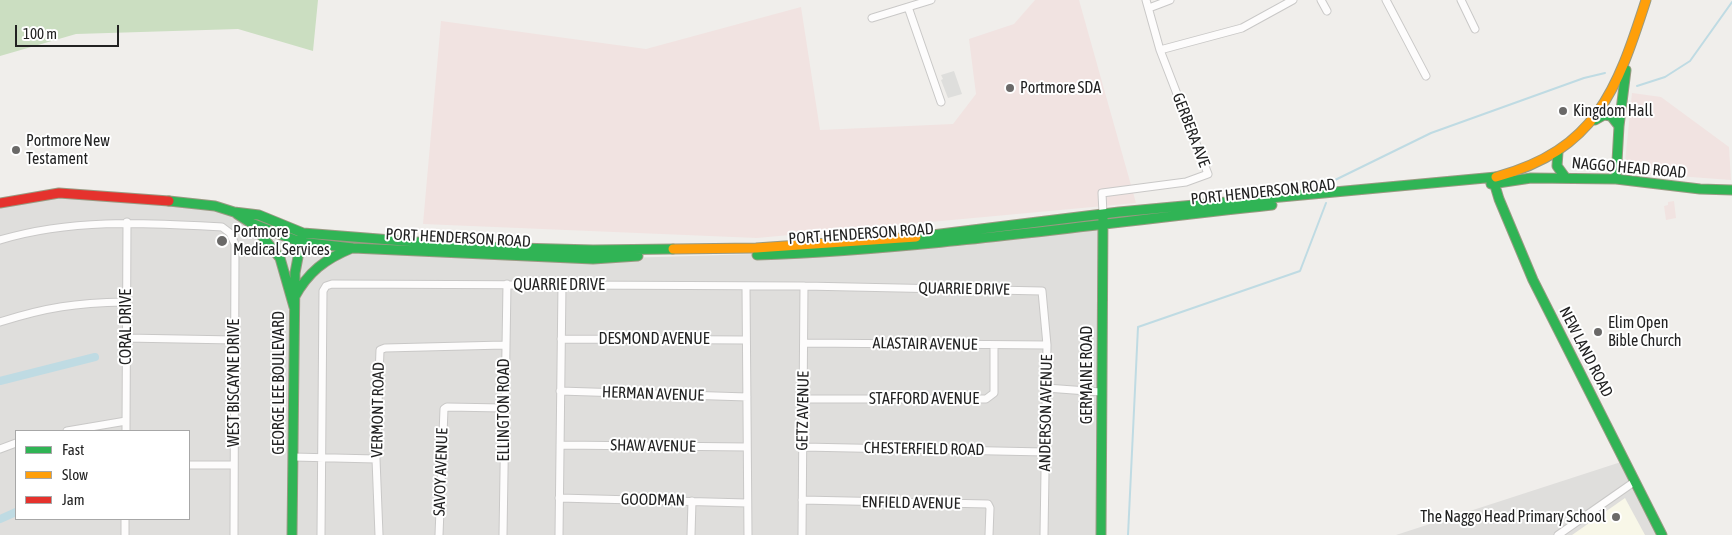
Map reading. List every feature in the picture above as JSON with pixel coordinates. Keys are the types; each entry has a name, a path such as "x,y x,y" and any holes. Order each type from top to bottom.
{"main road":[{"path":"1494,181 1558,152 1580,136 1592,122 1612,94 1631,46 1646,0"},
{"path":"1616,179 1619,126 1631,46"},
{"path":"1592,122 1604,115 1611,116 1619,126"},
{"path":"1558,152 1556,164 1560,174 1565,177"},
{"name":"NAGGO HEAD ROAD","path":"1494,181 1565,177 1616,179 1695,188 1732,190"},
{"name":"PORT HENDERSON ROAD","path":"0,203 40,195 82,194 215,206 234,212 259,215 302,238 593,250 756,248 891,240 1103,214 1494,181"},
{"name":"PORT HENDERSON ROAD","path":"234,212 251,223 302,238 353,248 593,260 651,255 832,253 892,249 1494,181"},
{"name":"NEW LAND ROAD","path":"1494,181 1533,280 1662,535"},
{"name":"GERMAINE ROAD","path":"1101,535 1103,214"},
{"path":"251,223 280,258 294,302"},
{"name":"GEORGE LEE BOULEVARD","path":"292,535 294,302 295,273 302,238"},
{"path":"294,302 313,269 329,257 353,248"}],"street":[{"path":"872,18 931,0"},
{"name":"GERBERA AVE","path":"1103,214 1102,193 1186,182 1208,174 1160,50 1146,0"},
{"path":"1149,8 1170,0"},
{"path":"1160,50 1242,28 1293,0"},
{"path":"1321,0 1327,11"},
{"path":"1386,0 1426,76"},
{"path":"1461,0 1476,29"},
{"path":"908,7 941,102"},
{"path":"0,240 24,232 76,225 127,222"},
{"name":"WEST BISCAYNE DRIVE","path":"127,222 222,227 230,233 234,244 234,535"},
{"name":"CORAL DRIVE","path":"126,430 125,302 127,222"},
{"name":"ELLINGTON ROAD","path":"503,535 504,345 507,284"},
{"path":"559,535 562,284"},
{"name":"QUARRIE DRIVE","path":"321,535 324,291 326,286 562,284 804,286 1042,291"},
{"path":"746,286 748,535"},
{"name":"GETZ AVENUE","path":"802,535 804,286"},
{"name":"ANDERSON AVENUE","path":"1042,291 1047,345 1044,535"},
{"path":"0,322 41,309 79,303 125,302"},
{"path":"125,338 235,340"},
{"name":"DESMOND AVENUE","path":"561,339 746,340"},
{"name":"ALASTAIR AVENUE","path":"804,343 1047,345"},
{"name":"VERMONT ROAD","path":"379,535 376,459 380,350 386,348 504,345"},
{"name":"STAFFORD AVENUE","path":"803,399 986,399 994,393 994,345"},
{"path":"1046,388 1101,392"},
{"name":"HERMAN AVENUE","path":"560,391 747,397"},
{"name":"SAVOY AVENUE","path":"440,535 444,409 447,407 504,408"},
{"path":"73,430 126,421"},
{"path":"0,450 15,443"},
{"name":"SHAW AVENUE","path":"560,445 747,447"},
{"name":"CHESTERFIELD ROAD","path":"803,447 1046,452"},
{"path":"294,457 376,459"},
{"path":"190,465 234,464"},
{"path":"1558,535 1634,482"},
{"name":"GOODMAN","path":"559,498 747,503"},
{"name":"ENFIELD AVENUE","path":"802,500 988,504 990,508 989,535"},
{"path":"691,535 692,501"},
{"path":"125,520 125,535"}],"shaded area":[{"path":"1035,0 1079,0 1136,203 757,238 423,224 441,21 646,49 801,7 820,130 953,124 976,94 969,39 1014,24"},
{"path":"954,71 962,94 948,98 941,75"},
{"path":"1632,93 1661,97 1729,147 1731,180 1624,172"},
{"path":"41,192 234,212 299,241 593,259 756,254 1103,224 1101,535 0,535 0,203"},
{"path":"1674,201 1676,218 1666,220 1664,206 1668,205 1668,202"},
{"path":"1621,462 1662,535 1396,535"},
{"name":"The Naggo Head Primary School","path":"1625,498 1645,535 1572,535"}],"green space":[{"path":"0,0 318,0 313,51 238,29 76,34 0,56"}],"waterway":[{"path":"1637,86 1665,77 1690,61 1732,2"},
{"path":"1333,181 1431,133 1584,78 1605,73"},
{"path":"1128,535 1138,327 1300,271 1326,203"},
{"path":"0,381 95,357"},
{"path":"0,519 15,512"}],"traffic: fast":[{"path":"1491,184 1531,178 1616,179 1619,126 1626,70"},
{"path":"1595,120 1604,115 1611,116 1619,126"},
{"path":"1558,152 1557,166 1565,177"},
{"path":"916,237 1119,212 1496,177"},
{"path":"1493,179 1499,199 1533,280 1662,535"},
{"path":"1616,179 1700,189 1732,190"},
{"path":"169,201 215,206 234,212 259,215 303,233 480,247 593,250 673,249"},
{"path":"757,255 822,252 951,241 1272,205"},
{"path":"237,214 251,223 300,242 353,248 593,259 638,256"},
{"path":"1101,535 1103,217"},
{"path":"253,225 280,258 294,307"},
{"path":"292,535 295,273 302,236"},
{"path":"294,298 305,281 318,267 352,248"}],"traffic: slow":[{"path":"1496,177 1530,165 1558,151 1580,133 1598,112 1624,62 1646,0"},
{"path":"673,249 756,248 916,237"}],"traffic: jam":[{"path":"0,203 59,193 169,201"}],"place":[{"name":"Portmore SDA","path":"1010,88"},
{"name":"Kingdom Hall","path":"1563,111"},
{"name":"Portmore New Testament","path":"16,150"},
{"name":"Portmore Medical Services","path":"222,241"},
{"name":"Elim Open Bible Church","path":"1598,332"},
{"name":"The Naggo Head Primary School","path":"1616,517"}]}
